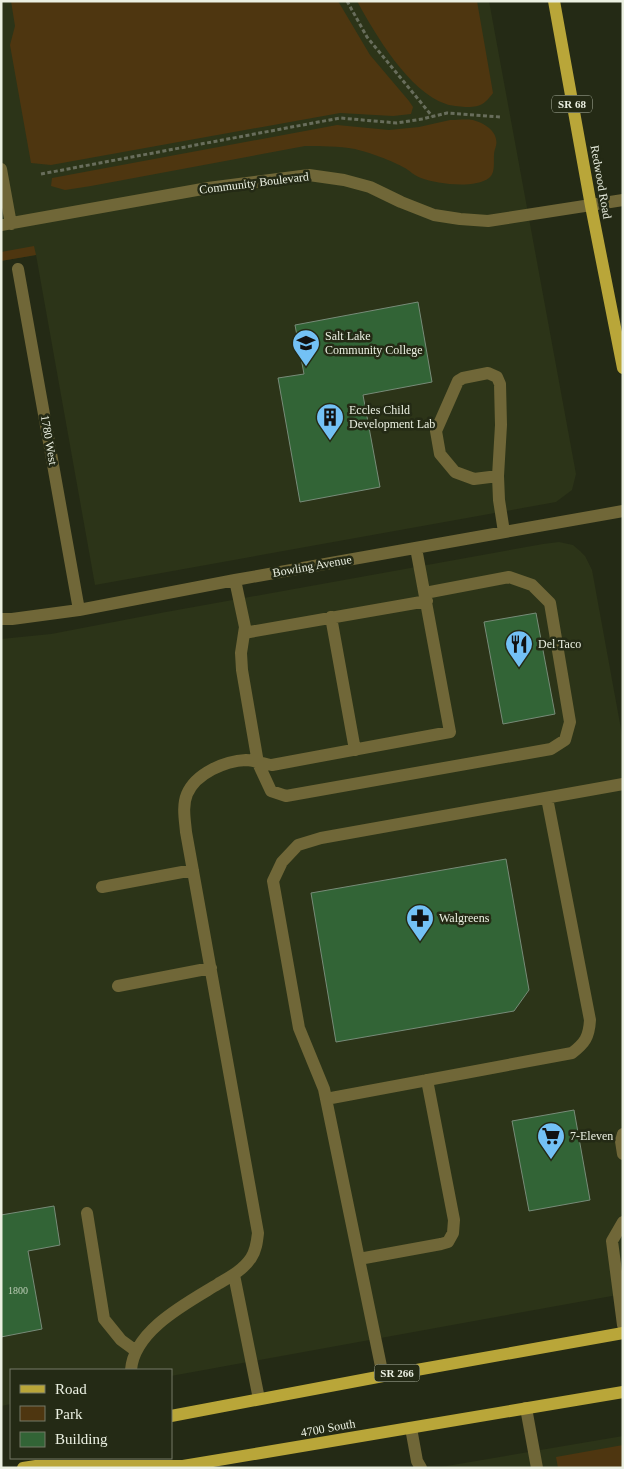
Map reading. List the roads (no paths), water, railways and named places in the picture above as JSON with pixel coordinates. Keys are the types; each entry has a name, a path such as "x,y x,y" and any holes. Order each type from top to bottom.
{"main road":[{"name":"Redwood Road","path":"554,1 590,206 623,368"},
{"name":"SR 266","path":"172,1416 260,1398 623,1333"},
{"name":"4700 South","path":"30,1467 183,1466 236,1463 410,1428 623,1392"},
{"name":"4700 South","path":"30,1467 54,1459"}],"street":[{"path":"1,170 6,225"},
{"name":"Community Boulevard","path":"6,225 208,188 309,175 344,180 370,187 434,215 460,219 488,221 623,200"},
{"name":"1780 West","path":"18,269 79,610"},
{"path":"498,476 474,479 454,472 440,454 436,431 458,381 463,378 488,373 497,377 500,384 501,426 498,476 499,500 504,532"},
{"name":"Bowling Avenue","path":"1,619 79,610 235,580 623,511"},
{"path":"131,1369 136,1352 146,1335 161,1321 240,1271 252,1258 257,1246 258,1233 186,832 184,812 187,794 195,783 211,770 229,762 248,760 272,765 450,732 416,548"},
{"path":"235,580 245,627 244,633 241,654 242,670 258,763 272,791 286,796 551,749 565,740 570,722 550,603 532,586 509,577 426,597 244,633"},
{"path":"331,617 355,750"},
{"path":"383,1376 324,1089 299,1028 273,881 282,862 298,844 321,838 623,784"},
{"path":"326,1098 572,1053 582,1045 589,1033 590,1020 547,798"},
{"path":"102,887 193,870"},
{"path":"118,986 211,968"},
{"path":"359,1259 441,1244 448,1242 453,1233 454,1220 427,1080"},
{"path":"623,1134 620,1141 623,1154"},
{"path":"87,1213 104,1319 121,1340 136,1352"},
{"path":"623,1222 612,1241 623,1324"},
{"path":"234,1275 260,1398"},
{"path":"526,1408 537,1468"},
{"path":"410,1428 417,1466"}],"place":[{"name":"Salt Lake Community College","path":"306,367"},
{"name":"Eccles Child Development Lab","path":"330,441"},
{"name":"Del Taco","path":"519,668"},
{"name":"Walgreens","path":"420,942"},
{"name":"7-Eleven","path":"551,1160"}]}
